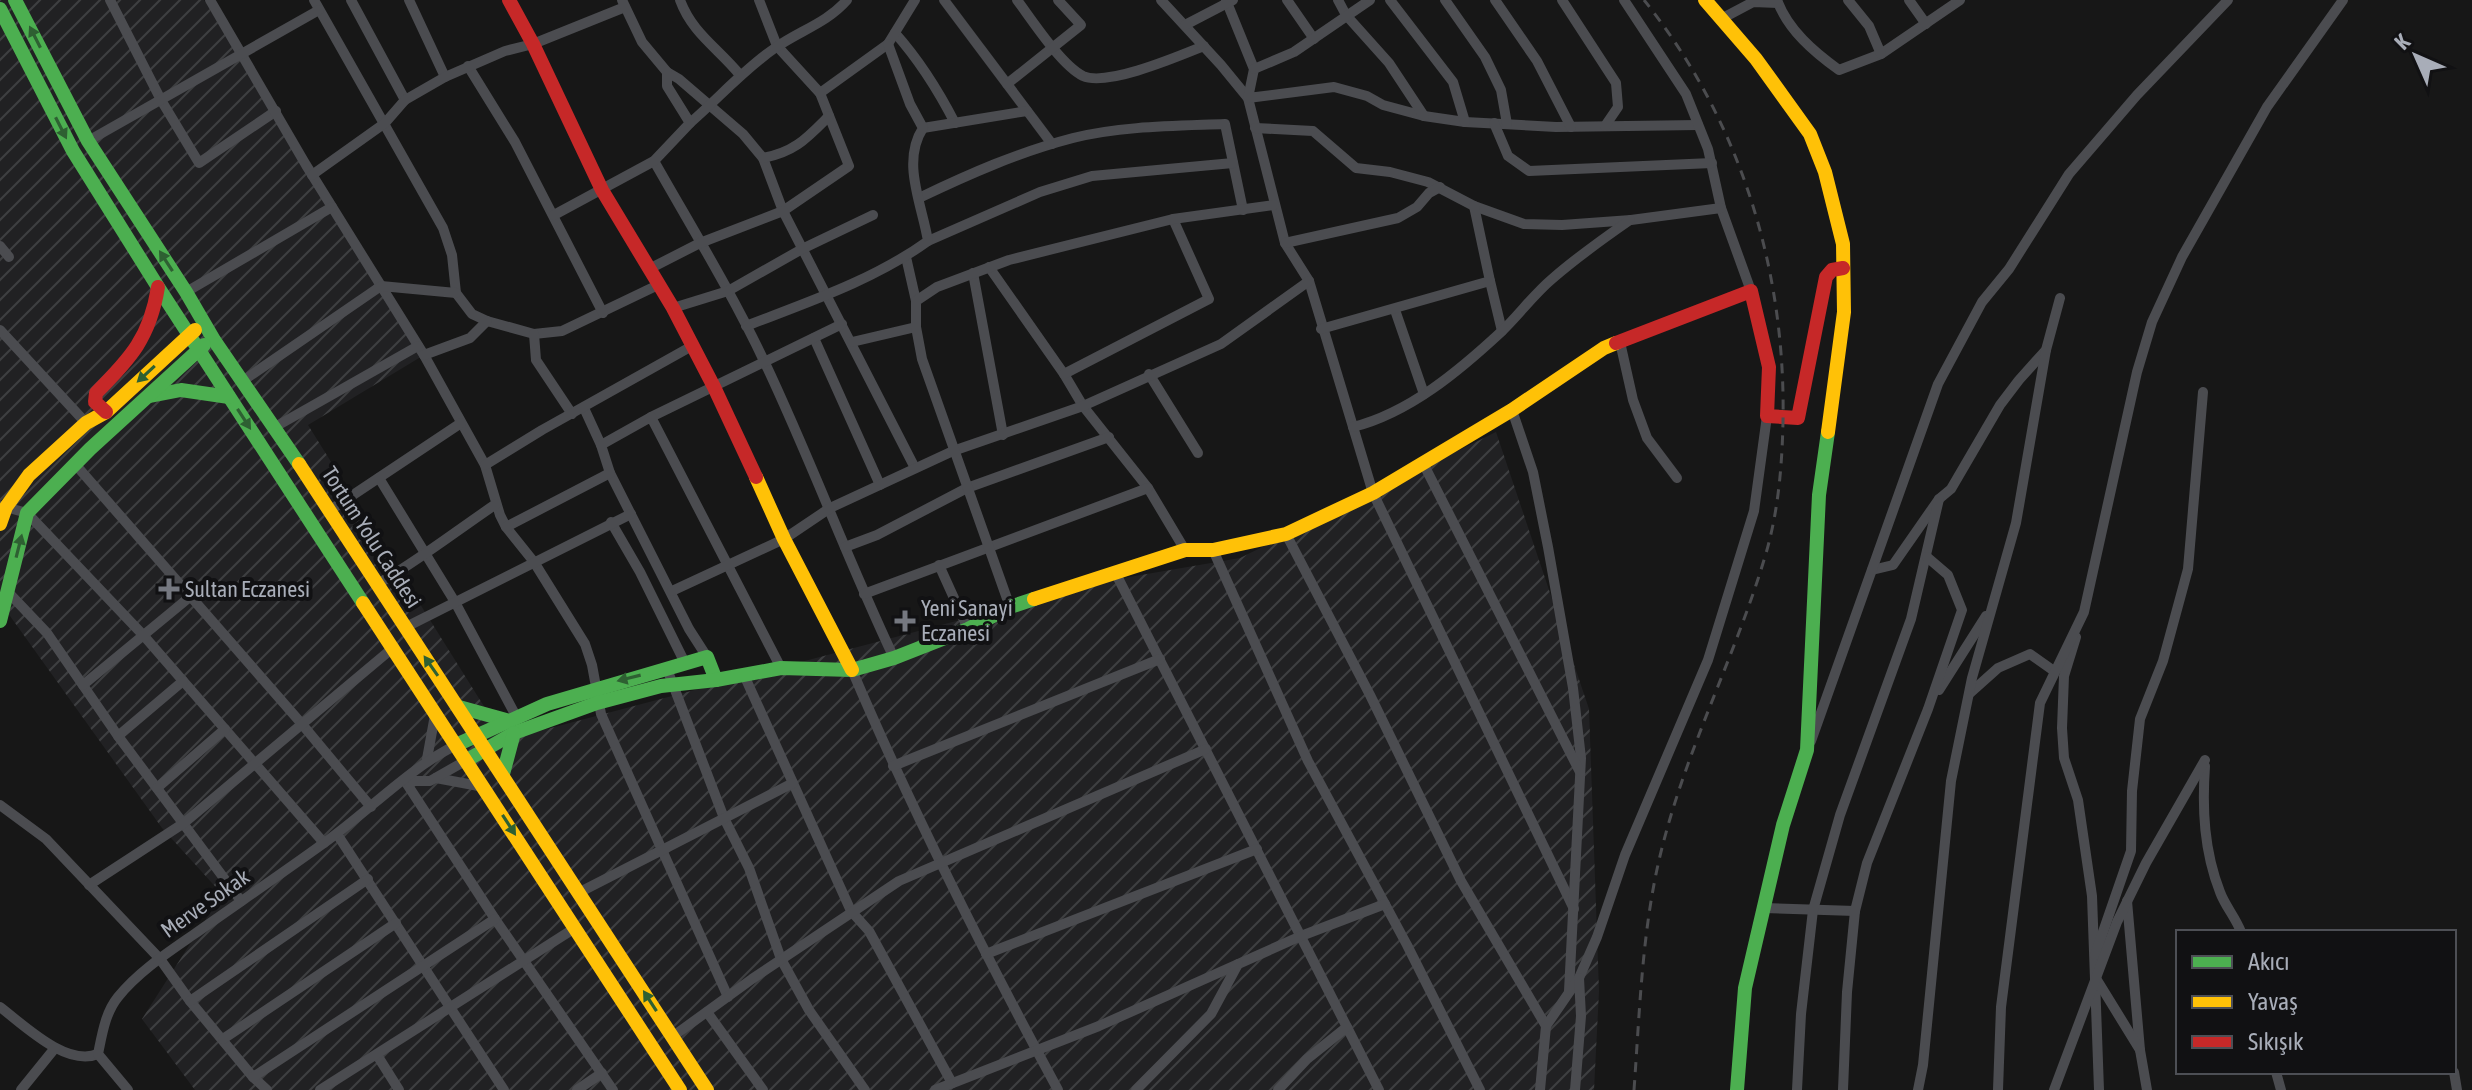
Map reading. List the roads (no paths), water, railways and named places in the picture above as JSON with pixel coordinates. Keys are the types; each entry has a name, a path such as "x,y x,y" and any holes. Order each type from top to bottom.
{"main road":[{"name":"Tortum Yolu Caddesi","path":"15,0 88,141 214,340 275,427 707,1090"},
{"path":"509,0 602,190 673,308 714,387 784,539 852,670"},
{"path":"1705,0 1756,59 1810,134 1825,172 1843,244 1841,341 1824,442 1819,495 1807,750 1783,825 1745,988 1737,1090"},
{"name":"Tortum Yolu Caddesi","path":"0,9 73,151 197,349 680,1090"},
{"path":"596,696 781,668 852,670 894,658 968,629 1010,607 1185,550 1213,550 1286,534 1373,493 1512,410 1604,348 1751,291 1769,367 1767,416 1798,418 1826,277 1832,270 1843,268"},
{"path":"106,412 95,402 96,393 137,353 156,309 158,287"},
{"path":"0,524 3,506 29,475 86,423 106,412 188,334 205,324"},
{"path":"0,621 27,513 197,349 214,340"},
{"path":"146,397 174,388 196,389 229,397"},
{"path":"456,745 476,734 707,657 716,680"},
{"path":"459,707 512,723"},
{"path":"467,760 512,723"},
{"path":"503,774 512,723"}],"street":[{"path":"110,0 161,100 199,163 276,111"},
{"path":"210,0 312,175 421,350 485,465 506,527 534,562 585,644 592,665 596,696 728,997"},
{"path":"351,0 405,100"},
{"path":"409,0 445,77"},
{"path":"680,0 687,20 740,75"},
{"path":"554,215 654,161 740,75 777,46 838,10 847,0"},
{"path":"820,93 888,44 915,0"},
{"path":"944,0 1052,144"},
{"path":"1017,0 1052,48 1084,76 1114,78 1204,46"},
{"path":"1007,84 1081,25 1058,0"},
{"path":"1161,0 1248,98"},
{"path":"1287,0 1314,39"},
{"path":"1338,0 1346,15 1389,63 1424,116"},
{"path":"1254,69 1294,52 1370,0"},
{"path":"1390,0 1453,82 1465,122"},
{"path":"1445,0 1485,57 1501,90 1507,124"},
{"path":"1495,0 1537,61 1571,127"},
{"path":"1562,0 1616,83 1618,107 1605,126"},
{"path":"1624,0 1686,94 1712,163 1721,208 1751,291"},
{"path":"1848,0 1869,26 1881,54"},
{"path":"1909,0 1926,24"},
{"path":"1721,19 1752,1 1777,1 1787,19 1814,52 1839,70 1881,54 1960,0"},
{"path":"1807,750 1938,384 1982,302 2009,269 2069,174 2137,95 2228,0"},
{"path":"2099,1090 2092,896 2078,800 2064,758 2064,676 2084,612 2133,387 2152,322 2182,257 2267,107 2343,0"},
{"path":"1185,25 1229,1 1254,69 1248,98 1285,243 1309,281 1373,493 1574,909"},
{"path":"649,269 700,243 783,211 849,166 820,93 777,46 763,2"},
{"path":"312,175 385,123 405,100 445,77 505,51 533,44 623,4 642,42 667,72 743,134 763,158 783,211 915,468"},
{"path":"88,141 243,53 316,5 443,228 452,255 456,293 472,314 534,334 562,331 658,285"},
{"path":"895,33 914,54 955,123"},
{"path":"888,44 910,104 923,128"},
{"path":"468,66 515,142 603,313"},
{"path":"667,72 667,86 690,123"},
{"path":"1248,98 1334,87 1424,116 1465,122 1571,127 1698,125"},
{"path":"928,241 912,160 914,142 923,128 1027,111"},
{"path":"763,158 784,154 829,116"},
{"path":"1494,123 1508,156 1529,171 1712,163"},
{"path":"919,198 1017,155 1076,137 1154,127 1225,124 1243,210"},
{"path":"1255,128 1313,131 1356,168 1390,172 1440,187 1474,206 1524,224 1562,225 1631,220 1721,208"},
{"path":"654,161 764,361 894,658"},
{"path":"746,326 826,295 906,257 928,241 1040,192 1092,176 1233,163"},
{"path":"1285,243 1398,218 1417,207 1429,193 1440,187"},
{"path":"916,301 937,287 1009,260 1173,219 1274,205"},
{"path":"1474,206 1502,331"},
{"path":"186,292 332,207"},
{"path":"673,308 728,291 802,249 873,215"},
{"path":"1064,374 1209,299 1173,219"},
{"path":"1353,427 1375,422 1424,394 1502,331 1550,280 1631,220"},
{"path":"0,246 9,257"},
{"path":"906,257 916,301 916,327 922,359 1010,607"},
{"path":"989,267 1083,406 1148,488 1185,550"},
{"path":"973,273 1003,435"},
{"path":"672,591 784,539 830,508 915,468 953,451 1083,406 1221,344 1309,281"},
{"path":"1321,329 1490,281"},
{"path":"244,380 381,286 456,293"},
{"path":"1918,1090 1951,781 1970,693 2016,523 2046,350 2060,298"},
{"path":"1395,310 1424,394"},
{"path":"275,427 421,350 470,338 487,321"},
{"path":"601,445 651,417 842,324"},
{"path":"852,342 916,327"},
{"path":"0,330 86,423"},
{"path":"534,334 536,360 572,414"},
{"path":"814,338 880,485"},
{"path":"1620,342 1633,400 1647,438 1677,478"},
{"path":"485,465 692,346"},
{"path":"1872,570 1893,565 1939,499 1951,489 2009,392 2046,350"},
{"path":"1149,374 1198,453"},
{"path":"2095,955 2131,851 2132,791 2140,719 2163,661 2188,569 2203,392"},
{"path":"584,408 610,473 689,629 707,657"},
{"path":"1512,410 1533,472 1573,688 1580,774 1569,993"},
{"path":"1540,1090 1546,1026 1579,978 1630,842 1708,660 1754,511 1767,416"},
{"path":"651,417 781,668"},
{"path":"329,511 461,423"},
{"path":"845,547 877,535 967,488 1109,437"},
{"path":"1423,463 1580,774"},
{"path":"75,464 371,807"},
{"path":"506,527 610,473"},
{"path":"379,478 455,602 512,723"},
{"path":"864,594 1148,488"},
{"path":"1797,1090 1801,1014 1813,910 1840,815 1911,619 1939,499"},
{"path":"376,585 496,504"},
{"path":"3,506 27,513 144,636 324,843"},
{"path":"404,628 631,514"},
{"path":"611,522 640,572 685,663"},
{"path":"1286,534 1370,695 1461,881 1546,1026"},
{"path":"1213,550 1308,761 1480,1090"},
{"path":"1843,1090 1847,992 1855,911 1867,863 1928,709 1962,610 1948,575 1927,557"},
{"path":"939,565 968,629"},
{"path":"1115,572 1379,1090"},
{"path":"8,592 47,633 118,736 241,901"},
{"path":"83,685 191,596"},
{"path":"1928,709 1994,603"},
{"path":"1998,1090 2001,1007 2040,703 2084,612"},
{"path":"89,885 184,823 394,647"},
{"path":"1970,693 1998,668 2030,654 2054,671"},
{"path":"893,766 1160,659"},
{"path":"667,669 724,818 749,868 781,959 809,1010 865,1090"},
{"path":"852,670 893,766 986,954 1058,1090"},
{"path":"744,675 851,911 869,931 952,1083"},
{"path":"118,736 183,681"},
{"path":"427,759 433,740 435,713"},
{"path":"157,788 225,729"},
{"path":"427,759 456,745"},
{"path":"672,1037 781,959 899,881 1206,749"},
{"name":"Merve Sokak","path":"98,1054 104,1026 116,999 160,959 337,834 405,781 427,759"},
{"path":"405,781 430,781 467,760"},
{"path":"2054,1090 2127,900 2205,760 2202,806 2205,834 2220,893 2240,930"},
{"path":"436,778 484,787"},
{"path":"405,781 495,919 613,1090"},
{"path":"580,892 793,783"},
{"path":"0,805 46,839 160,959 190,1001 267,1090"},
{"path":"337,834 426,966 504,1090"},
{"path":"986,954 1257,849"},
{"path":"190,1001 368,879"},
{"path":"2127,900 2140,1050 2147,1090"},
{"path":"935,1090 1099,1026 1301,936 1385,904"},
{"path":"1764,908 1855,911"},
{"path":"253,1077 495,919"},
{"path":"223,1039 396,923"},
{"path":"320,1090 575,928"},
{"path":"1136,1090 1211,1014 1238,964"},
{"path":"2095,977 2140,1050"},
{"path":"1575,1090 1581,1016 1579,978"},
{"path":"0,1007 55,1048 78,1057 90,1058 98,1054 128,1090"},
{"path":"707,1012 763,1090"},
{"path":"1278,1090 1307,1059 1347,1027"},
{"path":"21,1090 55,1048"},
{"path":"377,1055 399,1090"},
{"path":"577,1090 602,1073"}],"railway":[{"path":"1634,1090 1643,966 1656,874 1685,772 1740,631 1769,543 1782,457 1783,422 1782,365 1776,308 1766,253 1751,199 1707,95 1678,46 1644,0"}],"place":[{"name":"Sultan Eczanesi","path":"169,589"},
{"name":"Yeni Sanayi Eczanesi","path":"905,621"}]}
